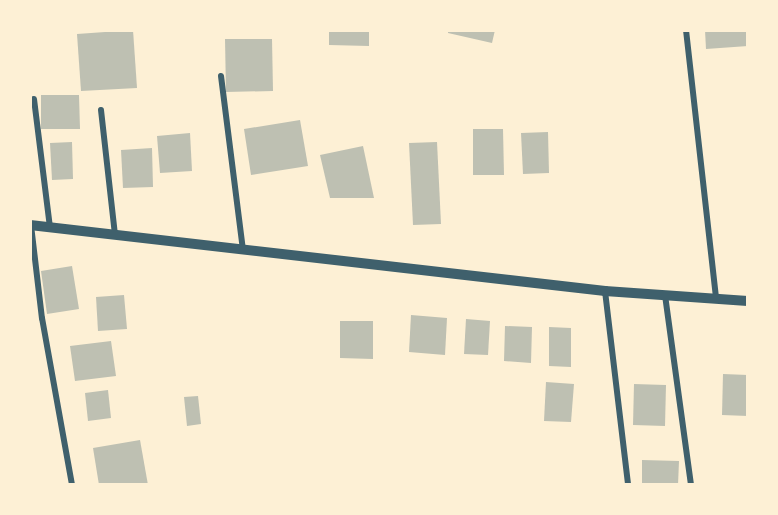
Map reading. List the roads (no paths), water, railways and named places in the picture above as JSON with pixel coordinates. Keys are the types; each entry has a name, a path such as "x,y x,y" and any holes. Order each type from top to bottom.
{"street":[{"path":"686,30 716,298"},
{"path":"221,76 243,250"},
{"path":"34,99 50,228"},
{"path":"101,110 115,235"},
{"path":"72,485 30,225 606,291 748,301"},
{"path":"606,291 628,485"},
{"path":"665,296 690,485"}]}
